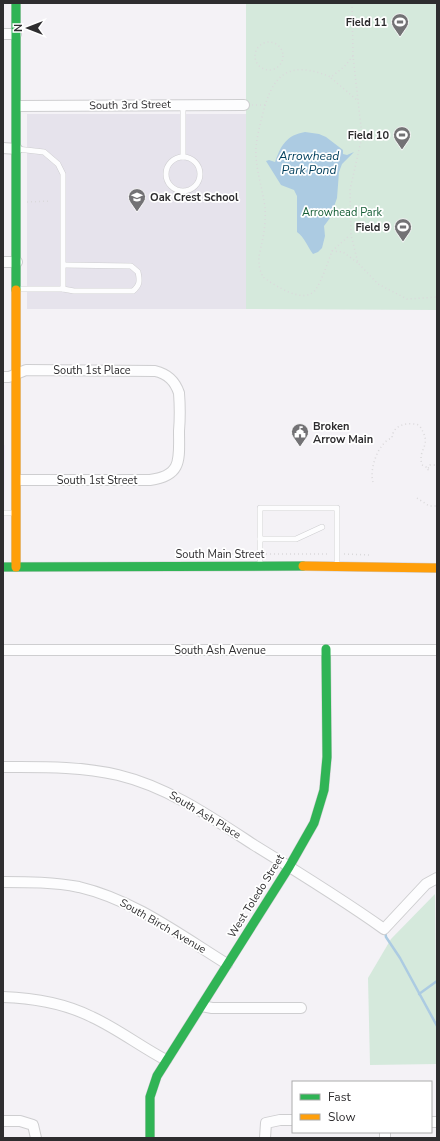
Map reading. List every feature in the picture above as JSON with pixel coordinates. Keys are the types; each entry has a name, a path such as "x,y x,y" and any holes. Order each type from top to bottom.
{"street":[{"path":"16,3 16,567"},
{"path":"3,34 16,34"},
{"name":"South 3rd Street","path":"17,106 244,104"},
{"path":"3,148 17,149"},
{"path":"3,262 17,262"},
{"name":"South 1st Place","path":"3,377 8,377 26,370 149,370 161,372 170,378 176,386 180,400 179,459 174,470"},
{"name":"South 1st Street","path":"17,480 150,480 160,479 174,470"},
{"name":"South Main Street","path":"3,567 260,566 437,568"},
{"name":"West Toledo Street","path":"150,1138 150,1098 155,1082 166,1060 202,1006 289,867 314,823 324,790 327,757 326,649"},
{"name":"South Ash Avenue","path":"3,650 437,650"},
{"name":"South Ash Place","path":"3,767 55,767 94,770 119,775 166,791 318,884 384,929 426,884 437,878"},
{"name":"South Birch Avenue","path":"3,882 60,884 78,887 112,897 139,910 227,964"},
{"path":"3,997 38,999 85,1013 166,1060"},
{"path":"202,1006 212,1008 301,1008"},
{"path":"265,1138 266,1123 280,1120 292,1120"},
{"path":"3,1122 20,1122 33,1125 36,1138"}],"lane":[{"path":"182,157 183,104"},
{"path":"17,149 44,152 58,164 62,170 64,265 63,290"},
{"path":"182,157 189,158 194,162 198,167 200,174 195,186 189,190 183,191 176,190 171,186 167,181 166,174 170,162 176,158 182,157"},
{"path":"17,289 133,291 140,282 138,272 131,266 64,265"},
{"path":"260,566 260,508 337,508 337,567"},
{"path":"3,513 17,513"},
{"path":"260,539 296,539 322,527"}],"path":[{"path":"352,3 353,56 362,136 350,190 351,235 358,263"},
{"path":"266,41 278,44 283,50 283,59 280,66 276,68 268,70 264,69 256,61 256,49 266,41"},
{"path":"331,77 344,67 353,56"},
{"path":"351,235 332,251 316,290 307,296 294,294 277,287 263,277 259,263 264,233 265,209 256,155 260,127 268,95 273,86 287,72 297,69 308,69 331,77 357,100"},
{"path":"244,104 265,105"},
{"path":"24,202 51,202"},
{"path":"332,251 342,252 358,263 378,284 407,299 437,297"},
{"path":"373,482 373,464 376,456 387,440 392,438 394,431 399,426 404,424 410,423 419,426 422,430 426,439 421,460 422,465 428,468"},
{"path":"428,468 430,465 437,465"},
{"path":"417,498 429,506 437,506"}],"shaded area":[{"name":"Oak Crest School","path":"27,114 246,114 246,309 27,309"},
{"path":"3,445 5,445 4,547 3,547"}],"green space":[{"name":"Arrowhead Park","path":"246,3 437,3 437,310 246,309"},
{"path":"435,894 437,1064 370,1065 368,978 391,939"}],"water":[{"name":"Arrowhead Park Pond","path":"305,132 319,134 326,137 343,150 343,154 347,155 354,152 342,164 339,172 337,198 330,218 324,226 325,236 322,248 313,254 304,239 297,232 297,196 294,190 281,185 266,161 269,160 275,162 282,146 289,138"}],"waterway":[{"path":"385,931 386,937 400,958 437,1026"},
{"path":"419,994 437,981"}],"traffic: fast":[{"path":"16,3 16,290"},
{"path":"3,567 303,566"},
{"path":"150,1138 150,1097 157,1076 289,867 314,823 324,790 327,757 326,649"}],"traffic: slow":[{"path":"16,290 16,567"},
{"path":"303,566 437,568"}],"place":[{"name":"Field 11","path":"400,37"},
{"name":"Field 10","path":"402,150"},
{"name":"Oak Crest School","path":"137,212"},
{"name":"Field 9","path":"403,242"},
{"name":"Broken Arrow Main","path":"300,447"}]}
